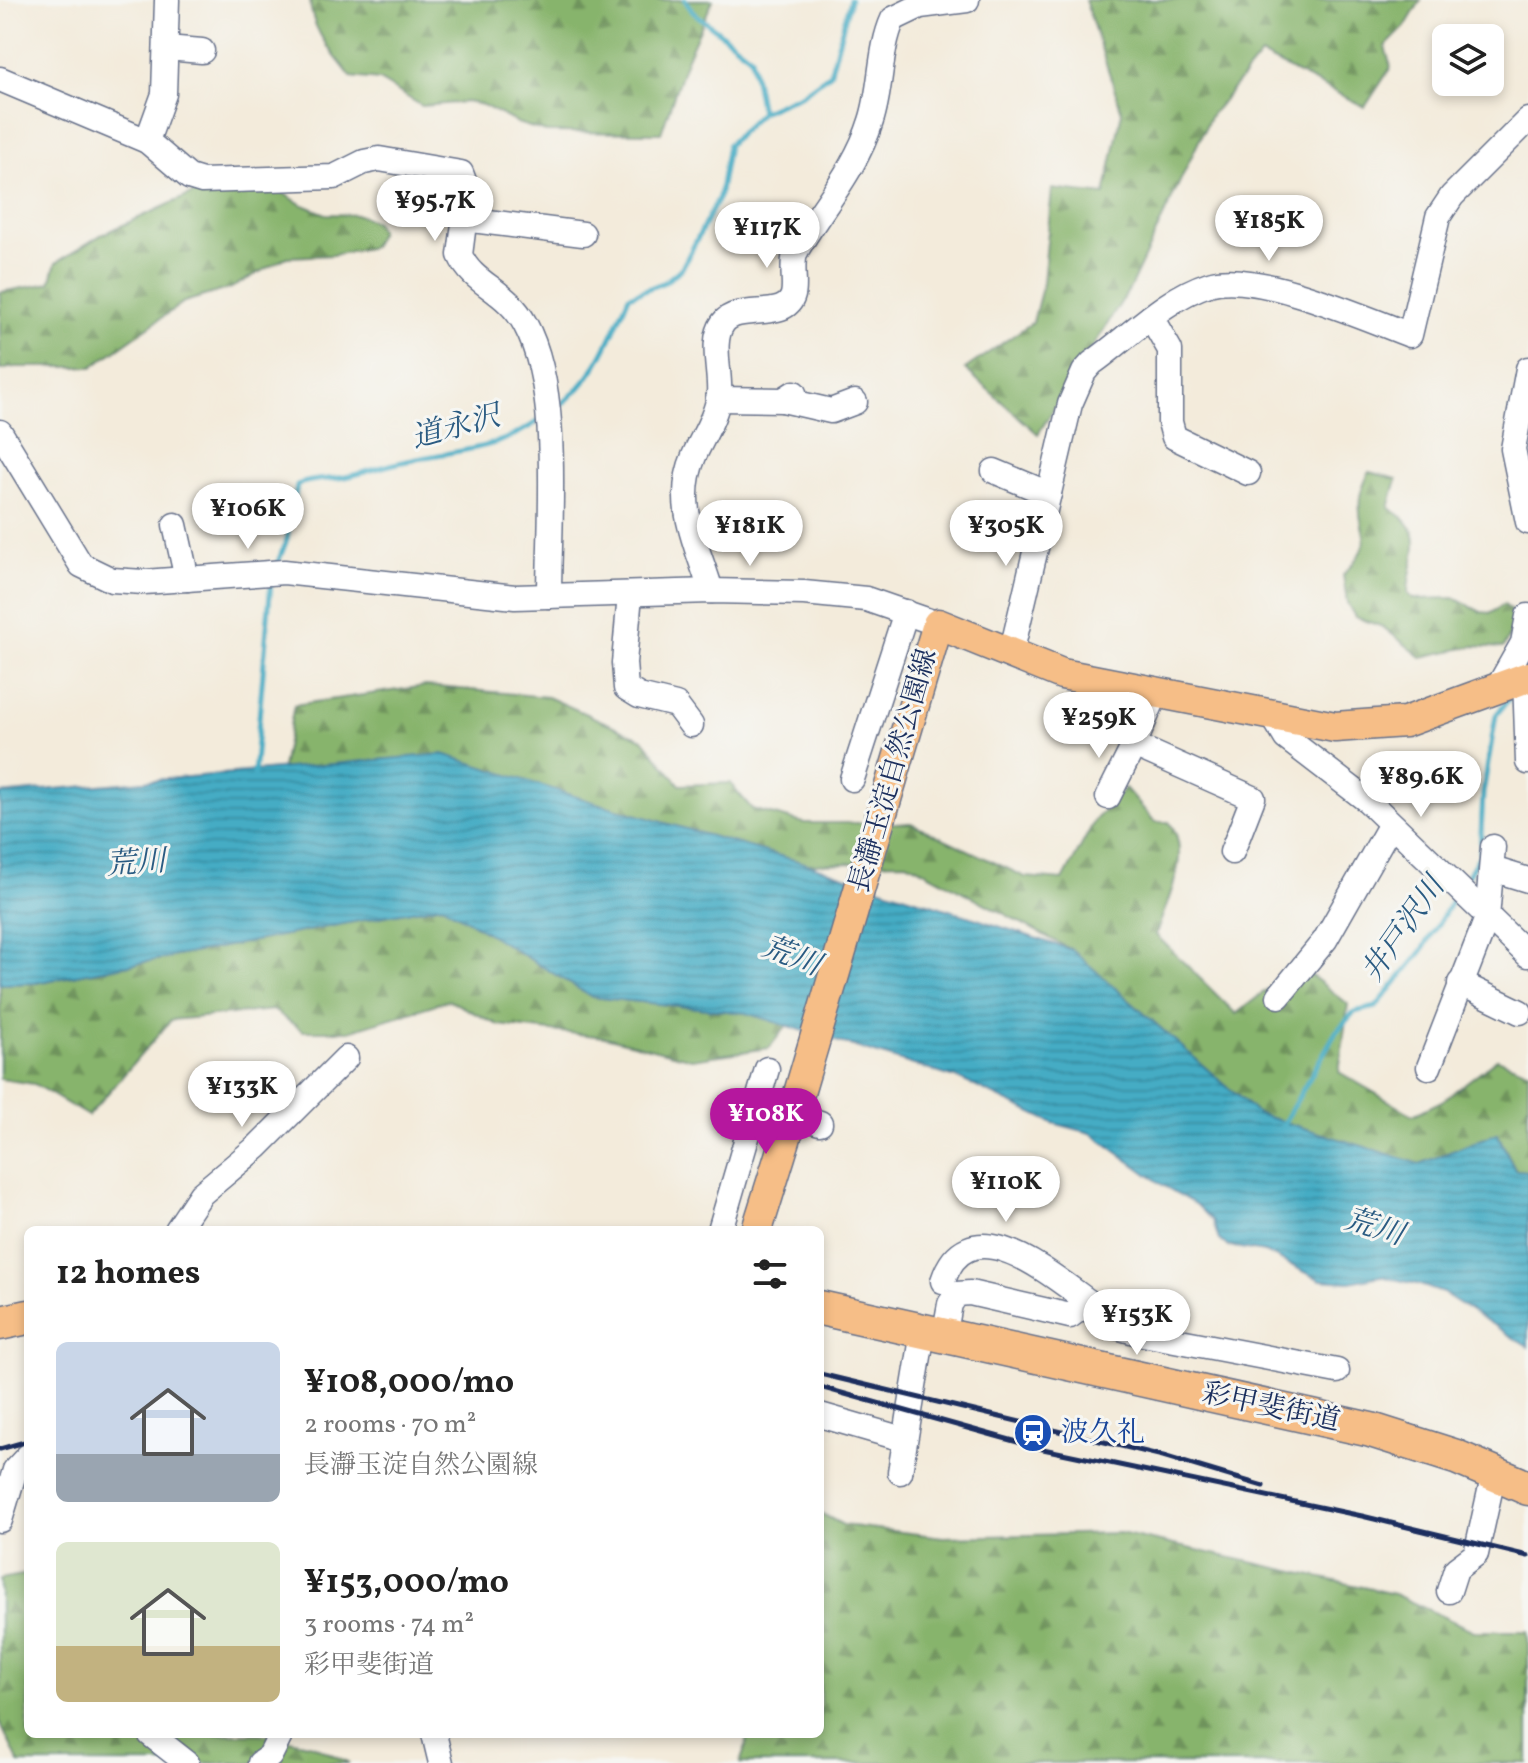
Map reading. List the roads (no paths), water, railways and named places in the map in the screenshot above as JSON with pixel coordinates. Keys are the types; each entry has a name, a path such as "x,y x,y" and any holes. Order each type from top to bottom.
{"highway":[{"name":"彩甲斐街道","path":"824,1309 1371,1430 1456,1457 1528,1488"},
{"path":"0,1323 24,1318"}],"main road":[{"name":"長瀞玉淀自然公園線","path":"758,1226 938,624 1062,674 1274,718 1335,727 1405,722 1517,681"}],"street":[{"path":"147,141 164,94 167,0"},
{"path":"711,591 686,518 686,495 693,459 718,399 718,337 724,321 739,312 775,309 788,304 794,295 791,270 795,253 851,166 871,120 883,76 886,35 893,19 920,6 955,1"},
{"path":"166,48 202,51"},
{"path":"0,79 147,141 189,177 202,181 326,178 379,159 450,168 461,173 467,183 459,247 465,267 513,303 527,327 548,390 549,596"},
{"path":"1011,654 1070,404 1084,372 1151,317 1192,291 1230,280 1327,303 1410,335 1416,322 1438,217 1452,196 1528,120"},
{"path":"464,219 583,234"},
{"path":"1151,317 1170,350 1170,422 1174,437 1248,473"},
{"path":"1528,369 1513,449 1528,522"},
{"path":"718,399 789,397 831,411 855,402"},
{"path":"0,432 10,457 81,565 112,580 187,579 284,572 515,597 711,591 835,596 866,599 938,624"},
{"path":"994,471 1049,494"},
{"path":"175,525 187,579"},
{"path":"630,594 624,663 626,688 639,696 676,705 691,725"},
{"path":"852,779 906,612"},
{"path":"1528,616 1517,681 1528,762"},
{"path":"1108,797 1156,693"},
{"path":"1274,718 1286,738 1391,824 1528,955"},
{"path":"1134,745 1253,798 1232,852"},
{"path":"1279,996 1325,940 1391,824"},
{"path":"1429,1067 1487,918 1492,858 1528,880"},
{"path":"1460,983 1520,1012"},
{"path":"180,1226 210,1186 257,1147 346,1058"},
{"path":"721,1226 767,1069"},
{"path":"757,1104 820,1123"},
{"path":"943,1281 947,1269 960,1251 984,1244 999,1247 1044,1270 1120,1328 1337,1371"},
{"path":"900,1472 903,1439 934,1335 957,1294 970,1293 1070,1316 1089,1302"},
{"path":"824,1416 903,1439"},
{"path":"0,1520 15,1470 24,1460"},
{"path":"1449,1591 1456,1569 1476,1554 1494,1473"},
{"path":"155,1738 187,1763"},
{"path":"260,1763 270,1756 279,1738"},
{"path":"435,1738 441,1763"}],"water":[{"name":"荒川","path":"443,754 596,803 808,864 1072,950 1258,1114 1420,1164 1497,1133 1515,1170 1528,1171 1528,1347 1443,1293 1417,1284 1380,1276 1350,1282 1321,1280 1265,1252 1228,1246 1219,1240 1213,1221 1197,1205 1164,1186 1091,1133 1053,1123 962,1080 746,1013 592,997 442,905 35,983 0,984 0,794"}],"waterway":[{"path":"685,0 693,12 751,57 761,112"},
{"name":"道永沢","path":"555,409 591,373 608,344 629,296 665,282 682,268 719,197 728,145 761,112 802,94 830,74 850,0"},
{"name":"道永沢","path":"277,565 287,539 297,485 493,444 540,420"},
{"name":"道永沢","path":"254,775 271,582"},
{"name":"井戸沢川","path":"1464,882 1480,855 1483,793 1496,715 1512,695"},
{"name":"井戸沢川","path":"1282,1126 1336,1032 1354,1012 1376,1007 1422,951 1456,894"}],"railway":[{"path":"824,1375 1163,1456 1263,1486"},
{"path":"824,1388 1043,1449 1362,1516 1528,1556"},
{"path":"0,1449 24,1442"}],"place":[{"name":"波久礼","path":"1033,1433"}]}
